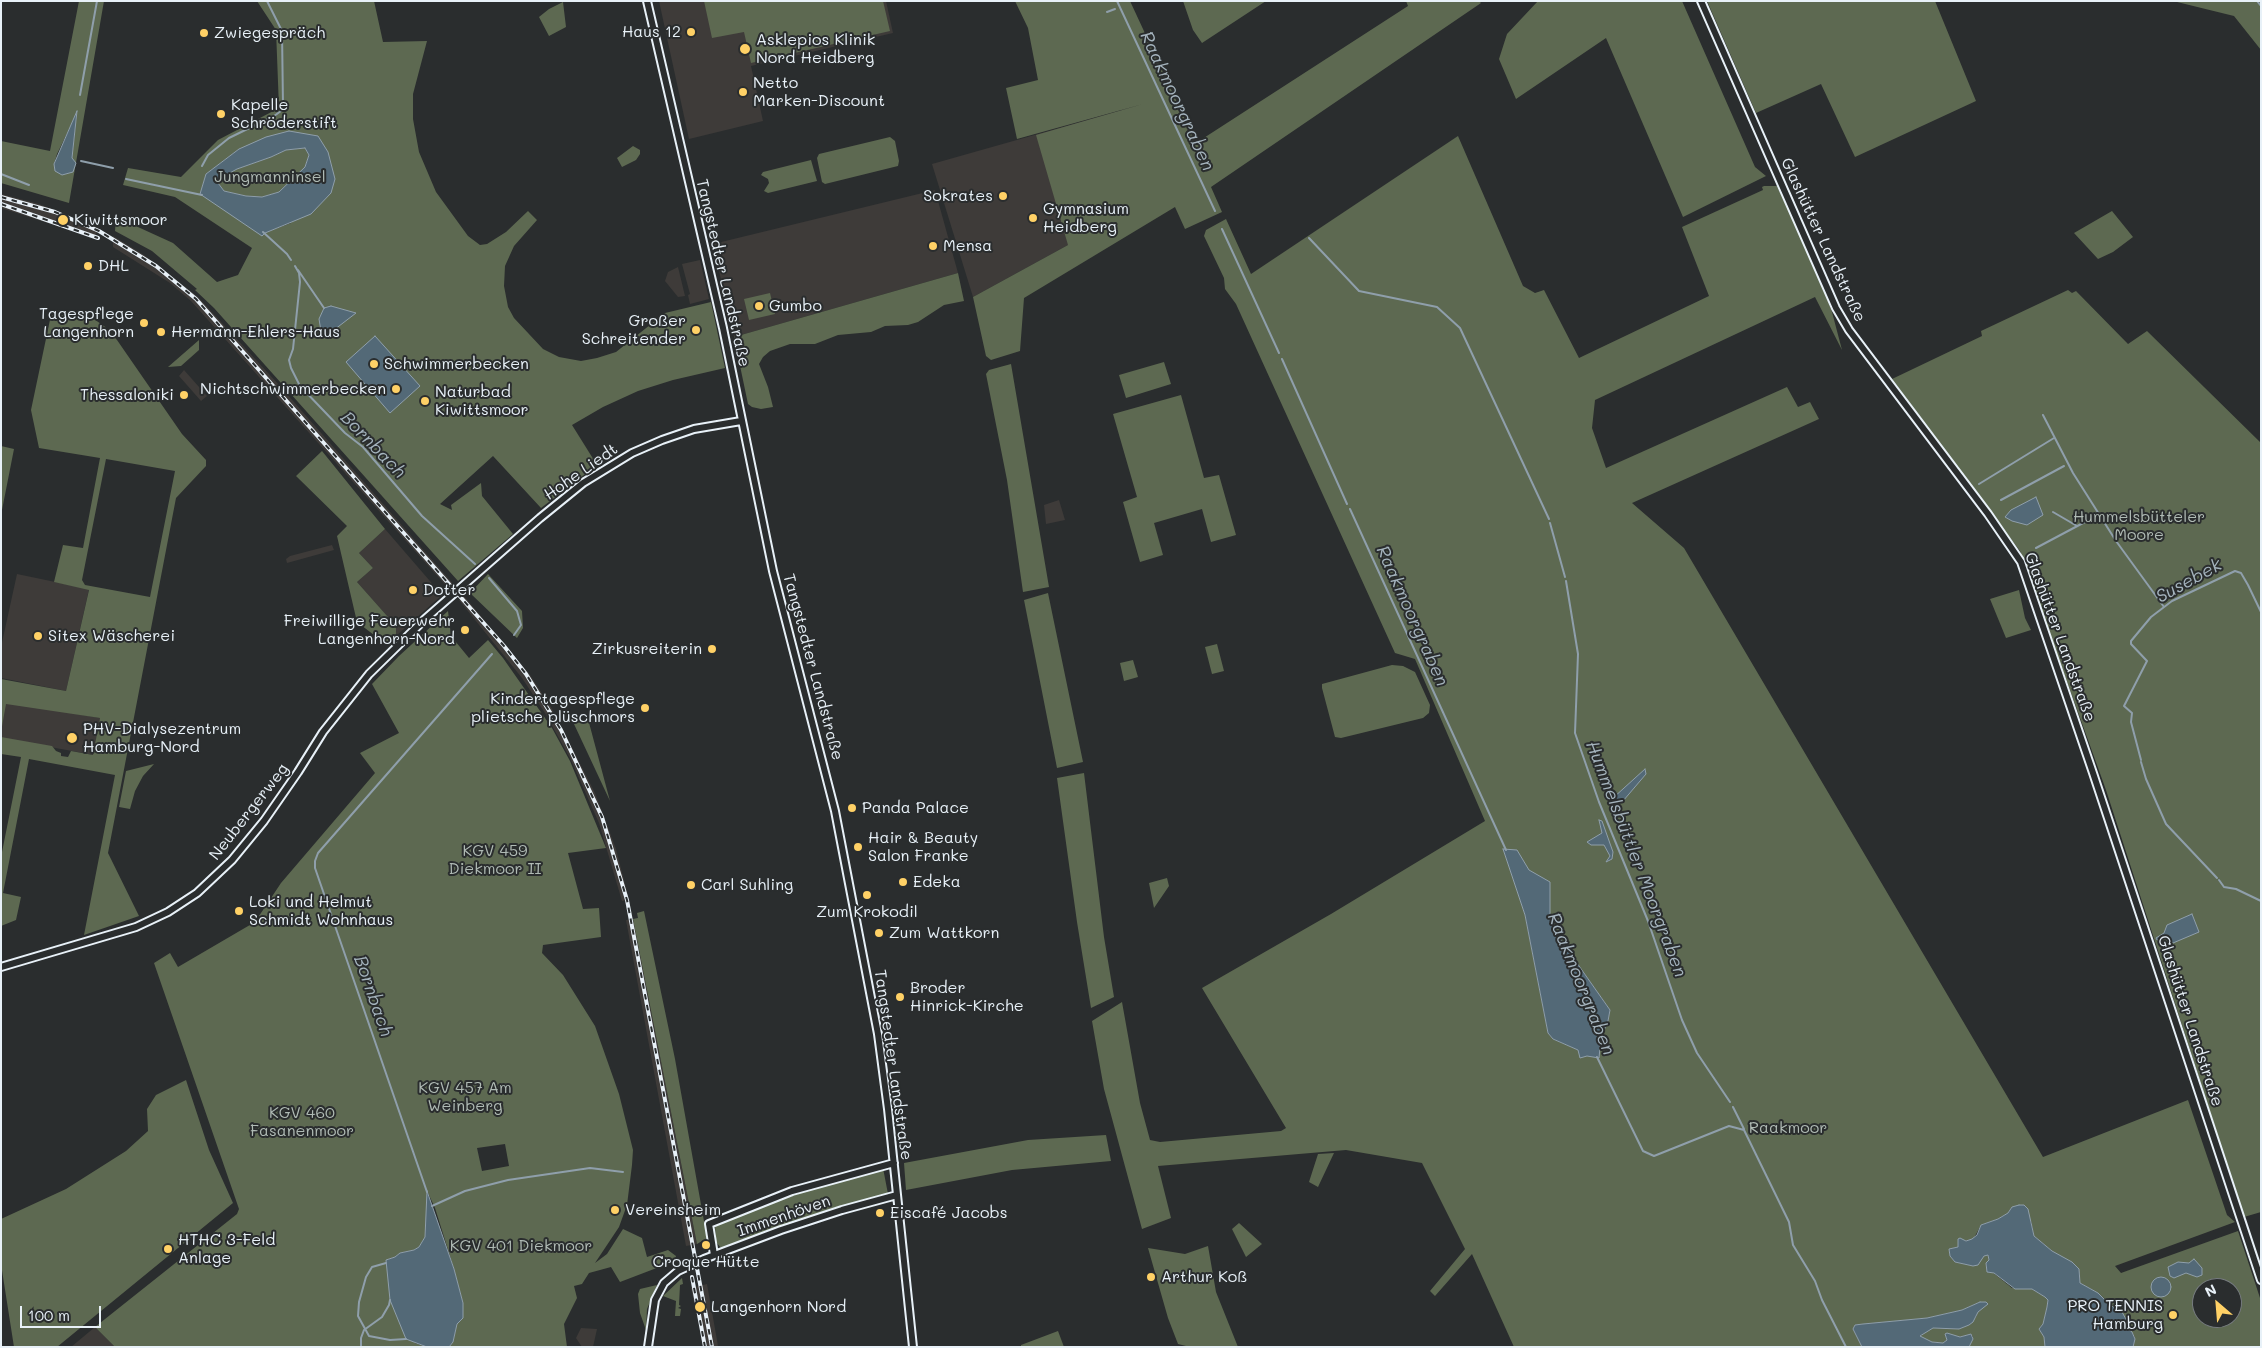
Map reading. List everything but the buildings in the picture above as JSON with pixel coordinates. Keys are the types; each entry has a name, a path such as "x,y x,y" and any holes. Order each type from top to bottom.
{"street":[{"name":"Tangstedter Landstraße","path":"647,1 723,328 780,598 835,811 878,1034 894,1162 913,1347"},
{"name":"Glashütter Landstraße","path":"1701,1 1848,330 1988,514 2021,562 2261,1280"},
{"name":"Hohe Liedt","path":"460,589 567,495 621,459 668,438 694,429 741,420"},
{"name":"Neubergerweg","path":"1,967 136,927 168,912 198,893 232,860 253,835 298,772 323,732 369,674 405,637 460,589"},
{"name":"Immenhöven","path":"714,1255 709,1224 792,1191 894,1162"},
{"name":"Immenhöven","path":"648,1347 653,1308 657,1295 668,1280 682,1269 714,1255 842,1210 897,1195"}],"shaded area":[{"name":"Asklepios Klinik Nord Heidberg","path":"659,1 886,1 893,33 751,66 763,121 689,139"},
{"name":"Gymnasium Heidberg","path":"1144,104 1068,245 973,297 932,164"},
{"path":"935,190 958,273 734,337 713,244"},
{"path":"1,194 39,204 98,228 95,238 1,208"},
{"path":"113,236 144,255 198,297 280,386 454,585 449,589 191,301 170,283 113,247"},
{"path":"700,260 709,299 690,304 688,295 690,294 682,264"},
{"path":"678,267 685,296 678,297 665,281 668,272"},
{"path":"184,370 207,396 201,401 179,376"},
{"path":"1059,500 1065,520 1046,524 1044,505"},
{"path":"385,529 442,595 396,636 396,626 357,582 373,568 359,553"},
{"path":"332,545 334,550 287,563 286,559 290,556"},
{"path":"17,574 89,589 66,691 1,678 1,647"},
{"path":"464,596 530,675 552,709 595,793 616,849 629,900 622,901 599,823 571,760 545,713 522,678 459,600"},
{"path":"1,701 100,718 94,755 6,739 1,749"},
{"path":"633,919 697,1244 686,1246 626,920"},
{"path":"707,1284 718,1347 704,1347 691,1288"},
{"path":"95,1327 115,1347 71,1347"},
{"path":"581,1328 597,1329 593,1347 582,1347 576,1338"}],"green space":[{"path":"79,1 104,1 69,203 1,183 1,141 50,151","holes":["77,113 72,158 54,164"]},
{"path":"257,1 374,1 383,42 427,41 413,94 413,119 419,152 436,192 468,236 480,245 487,244 506,232 528,211 537,220 514,246 505,266 504,286 508,307 514,318 543,349 559,357 581,361 597,358 616,352 665,313 711,302 725,368 673,380 638,391 603,407 572,425 597,465 541,508 493,456 440,504 452,510 451,505 481,483 482,496 513,534 458,581 214,308 195,290 197,289 152,251 115,231 116,217 173,243 217,282 238,275 252,248 175,197 123,185 128,168 181,177 218,140 279,108 276,30","holes":["318,136 291,223 264,233 200,194 206,174 239,149"]},
{"name":"Asklepios Klinik Nord Heidberg","path":"704,1 883,1 890,31 751,63 744,32 712,38"},
{"path":"1015,1 1130,1 1196,143 1408,6 1406,1 1479,1 1481,3 1211,187 1222,212 1185,229 1175,207 1024,298 1020,351 991,360 986,356 973,297 1068,245 1036,135 1143,104 1017,139 1006,88 1038,80 1028,28"},
{"path":"1183,1 1266,1 1202,43 1193,30"},
{"path":"1538,1 1682,1 1755,167 1766,176 1683,217 1606,38 1516,99 1499,59 1507,34"},
{"path":"1707,1 1935,1 1976,101 1855,157 1821,84 1756,113"},
{"path":"2173,1 2261,1 2261,50 2234,16"},
{"path":"563,2 566,27 549,36 539,17"},
{"name":"Raakmoor","path":"1458,136 1523,286 1535,293 1544,290 1579,358 1709,296 1682,227 1763,190 1762,187 1764,186 1777,186 1817,271 1832,312 1842,350 1815,297 1595,400 1592,428 1606,468 1787,387 1798,407 1810,402 1819,419 1632,503 1684,548 2043,1157 2188,1100 2227,1215 2235,1222 2115,1266 2121,1273 2238,1231 2261,1301 2261,1347 2133,1347 2135,1338 2113,1306 2098,1293 2080,1283 2080,1274 2034,1236 2031,1221 2012,1207 2008,1213 1998,1219 1981,1225 1974,1238 1969,1241 1962,1240 1958,1247 1949,1249 1950,1256 1955,1262 1973,1266 1984,1256 1988,1255 1989,1260 1986,1267 2012,1288 2032,1289 2045,1297 2048,1300 2047,1307 2043,1324 2039,1329 2044,1337 2045,1347 1969,1347 1973,1337 1971,1334 1960,1337 1945,1334 1947,1340 1943,1343 1932,1342 1920,1337 1933,1328 1959,1329 1969,1325 1976,1317 1980,1302 1962,1310 1927,1318 1855,1325 1853,1329 1862,1347 1514,1347 1472,1254 1435,1296 1430,1291 1465,1249 1422,1163 1346,1150 1158,1166 1171,1218 1142,1229 1104,1089 1092,1021 1122,1002 1140,1103 1150,1140 1160,1142 1281,1131 1286,1128 1202,988 1331,914 1485,821 1415,659 1395,653 1236,304 1225,289 1224,278 1204,236 1206,230 1226,219 1251,274","holes":["1527,875 1549,882 1550,916 1553,929 1610,1010 1608,1021 1601,1037 1578,1050 1553,1039 1548,1033 1525,915 1518,891"]},
{"path":"890,137 895,141 899,161 898,166 825,184 822,182 817,158 819,154"},
{"path":"633,146 640,150 640,154 636,160 622,167 617,158"},
{"name":"Jungmanninsel","path":"305,148 309,155 305,167 279,192 262,197 246,196 224,191 218,183 226,175 237,169 286,150"},
{"path":"811,160 817,181 768,193 764,191 769,183 768,179 761,175 763,172"},
{"path":"2112,211 2133,237 2113,252 2098,259 2074,233"},
{"path":"958,273 964,301 944,305 918,322 908,325 885,326 871,332 838,335 815,344 790,344 770,351 759,364 773,407 761,409 748,404 734,337"},
{"name":"Hummelsbütteler Moore","path":"2068,290 2072,293 2076,291 2128,344 2147,331 2261,443 2261,1212 2244,1217 2106,790 2020,551 1945,453 1892,379 1982,336 1981,331"},
{"name":"Gumbo","path":"770,293 775,314 749,320 744,299"},
{"path":"51,315 88,315 104,326 117,340 182,434 206,460 206,466 176,498 108,853 139,916 84,935 115,775 29,759 3,893 21,897 16,920 1,926 1,857 21,757 1,754 1,737 52,746 61,753 61,756 68,757 71,751 93,755 100,718 6,704 1,732 1,679 66,691 89,590 54,582 63,545 83,548 100,458 39,448 31,410","holes":["106,459 175,471 150,597 85,585 82,580"]},
{"path":"199,340 199,350 181,366 168,367"},
{"path":"1164,362 1171,384 1126,398 1119,375"},
{"path":"1011,364 1049,587 1023,592 1007,480 986,374 989,370"},
{"path":"1181,395 1204,478 1219,475 1236,535 1211,542 1202,509 1154,523 1163,555 1140,562 1123,502 1137,497 1113,414"},
{"path":"1,446 14,449 1,515"},
{"path":"322,451 385,529 359,553 373,568 357,582 396,626 396,636 387,645 357,622 337,536 347,526 296,476"},
{"path":"488,574 522,611 523,628 517,638 470,593"},
{"path":"2019,590 2025,618 2031,630 2006,638 1990,599"},
{"path":"1048,593 1083,762 1057,768 1024,600"},
{"path":"448,611 451,636 469,658 488,640 503,658 552,728 570,761 606,848 568,853 583,909 599,908 601,937 543,945 542,953 563,975 595,1026 619,1094 633,1150 627,1205 619,1227 595,1263 607,1254 623,1229 642,1238 647,1257 668,1250 676,1256 675,1261 620,1282 611,1267 589,1273 582,1284 574,1286 577,1298 564,1324 567,1347 449,1347 453,1342 457,1324 463,1318 463,1303 435,1208 428,1193 425,1237 419,1247 386,1260 415,1343 427,1347 115,1347 95,1327 237,1214 239,1209 154,963 170,953 178,967 255,922 281,883 375,773 360,753 399,733 372,684","holes":["505,1144 509,1166 482,1171 477,1148"]},
{"path":"1217,644 1224,671 1212,674 1205,647"},
{"path":"1133,660 1138,677 1124,681 1120,663"},
{"path":"1392,665 1403,666 1415,672 1430,705 1429,713 1423,718 1341,738 1335,737 1322,684"},
{"path":"588,719 610,801 574,724"},
{"path":"154,764 143,776 135,791 130,809 119,807 126,771"},
{"path":"1084,773 1104,937 1114,997 1091,1008 1057,778"},
{"path":"1167,878 1169,886 1154,908 1149,883"},
{"path":"644,911 675,1059 707,1238 697,1244 633,919 638,918 637,913"},
{"path":"186,1080 209,1150 233,1203 57,1347 14,1347 1,1264 1,1219 66,1189 126,1151 148,1131 147,1109 156,1095"},
{"path":"1106,1135 1111,1161 1012,1170 906,1190 904,1163 1028,1140"},
{"path":"1334,1153 1318,1187 1309,1182 1318,1154"},
{"path":"883,1168 888,1194 833,1208 721,1248 716,1242 715,1225 797,1194"},
{"path":"1239,1223 1262,1244 1246,1257 1232,1229"},
{"path":"1208,1246 1216,1292 1238,1347 1190,1347 1178,1344 1168,1318 1148,1248 1185,1254"},
{"path":"682,1278 683,1284 680,1285 679,1305 681,1306 678,1308 681,1309 680,1316 675,1316 676,1301 663,1296"},
{"path":"657,1285 647,1309 646,1330 640,1313 638,1294 640,1289"},
{"path":"1058,1331 1064,1347 1021,1347 1021,1345"}],"water":[{"path":"77,111 72,158 76,163 73,172 62,175 55,171 54,164"},
{"path":"289,131 318,136 328,152 335,179 331,193 311,214 265,233 262,236 200,194 206,174 239,149 266,137","holes":["305,148 309,155 305,167 279,192 262,197 246,196 224,191 218,183 226,175 237,169 286,150"]},
{"path":"331,306 356,313 330,333 321,331 319,319 324,308"},
{"path":"375,336 420,386 390,413 346,362"},
{"path":"2036,497 2043,515 2027,525 2005,517 2011,510"},
{"path":"1645,769 1646,774 1623,801 1617,805 1614,804 1613,798"},
{"path":"1599,820 1602,821 1613,852 1612,859 1606,862 1610,856 1604,845 1591,845 1587,842 1602,833"},
{"path":"1503,849 1517,850 1529,870 1550,882 1550,916 1553,929 1610,1010 1608,1021 1601,1037 1599,1058 1587,1056 1580,1058 1578,1050 1553,1039 1548,1033 1525,915"},
{"path":"2192,914 2199,932 2173,943 2168,938 2157,940 2156,938 2164,933 2167,925"},
{"path":"427,1191 454,1269 463,1303 463,1318 457,1324 453,1342 449,1347 427,1347 406,1339 390,1300 386,1260 400,1253 414,1250 419,1247 425,1237"},
{"path":"2024,1205 2028,1209 2034,1236 2052,1251 2072,1262 2079,1269 2080,1283 2098,1293 2110,1305 2122,1312 2127,1321 2127,1328 2132,1332 2135,1339 2133,1347 2045,1347 2044,1337 2039,1329 2043,1324 2047,1307 2048,1300 2045,1297 2032,1289 2015,1289 1994,1273 1987,1272 1986,1263 1989,1260 1988,1255 1984,1256 1978,1265 1973,1266 1955,1262 1950,1256 1949,1249 1958,1247 1958,1239 1966,1241 1972,1239 1977,1235 1981,1225 1998,1219 2008,1213 2012,1207"},
{"path":"2194,1259 2202,1268 2202,1275 2197,1277 2186,1273 2174,1278 2170,1276 2168,1267 2178,1262 2189,1263"},
{"path":"2161,1277 2168,1280 2171,1287 2168,1294 2161,1297 2154,1294 2151,1287 2154,1280"},
{"path":"1980,1302 1988,1304 1978,1312 1973,1322 1969,1325 1959,1329 1933,1328 1920,1336 1932,1342 1943,1343 1947,1340 1945,1334 1947,1333 1960,1337 1971,1334 1973,1339 1969,1347 1862,1347 1853,1329 1855,1325 1927,1318 1962,1310"}],"waterway":[{"name":"Bornbach","path":"80,95 97,1"},
{"path":"202,166 208,155 229,138 274,116 281,111 283,106 282,31 267,1"},
{"name":"Raakmoorgraben","path":"1117,1 1215,211"},
{"path":"2257,1 2261,6"},
{"path":"1107,12 1115,9"},
{"name":"Bornbach","path":"81,161 113,168"},
{"path":"1,174 29,185"},
{"name":"Bornbach","path":"126,179 202,195"},
{"name":"Raakmoorgraben","path":"1222,229 1279,353"},
{"name":"Bornbach","path":"263,232 291,260"},
{"name":"Hummelsbüttler Moorgraben","path":"1309,238 1359,291 1437,307 1460,328 1549,519"},
{"name":"Bornbach","path":"295,266 299,273 300,282 293,349 289,360 300,386 345,433 363,447 422,516 475,564"},
{"path":"298,270 324,308"},
{"name":"Raakmoorgraben","path":"1282,359 1347,504"},
{"path":"2043,415 2073,473 2116,541 2164,607"},
{"path":"1979,484 2054,438"},
{"path":"2001,500 2064,466"},
{"name":"Raakmoorgraben","path":"1350,509 1506,850"},
{"path":"2053,512 2077,526"},
{"path":"2036,548 2100,514"},
{"name":"Hummelsbüttler Moorgraben","path":"1550,523 1565,577"},
{"name":"Susebek","path":"2141,760 2131,722 2132,713 2124,706 2147,661 2131,644 2131,641 2151,617 2172,601 2235,571 2241,573 2261,612"},
{"name":"Bornbach","path":"489,578 517,611 521,625 514,635"},
{"name":"Hummelsbüttler Moorgraben","path":"1566,581 1578,654 1575,733 1599,802 1648,921 1682,1020 1697,1053 1730,1102"},
{"name":"Bornbach","path":"427,1192 315,868 315,861 318,853 492,654"},
{"name":"Susebek","path":"2141,762 2146,779 2166,824 2217,878"},
{"name":"Susebek","path":"2219,880 2224,887 2236,889 2261,901"},
{"name":"Raakmoorgraben","path":"1597,1057 1643,1151 1654,1156 1729,1126 1744,1130 1789,1222 1793,1245 1815,1281 1822,1300 1846,1347"},
{"name":"Hummelsbüttler Moorgraben","path":"1733,1107 1744,1129"},
{"path":"432,1206 465,1191 508,1180 590,1168 623,1172"},
{"path":"386,1263 372,1267 366,1277 359,1302 358,1316 369,1336 390,1340 406,1339"},
{"path":"361,1347 361,1338 364,1330 382,1317 390,1300"}],"railway":[{"path":"1,197 55,212 99,231 156,266 196,299 504,646 526,674 561,730 602,817 627,900 712,1347"},
{"path":"1,204 98,238"},
{"path":"692,1277 705,1347"}],"place":[{"name":"Haus 12","path":"691,32"},
{"name":"Zwiegespräch","path":"204,33"},
{"name":"Asklepios Klinik Nord Heidberg","path":"745,49"},
{"name":"Netto Marken-Discount","path":"743,92"},
{"name":"Kapelle Schröderstift","path":"221,114"},
{"name":"Sokrates","path":"1003,196"},
{"name":"Gymnasium Heidberg","path":"1033,218"},
{"name":"Kiwittsmoor","path":"63,220"},
{"name":"Mensa","path":"933,246"},
{"name":"DHL","path":"88,266"},
{"name":"Gumbo","path":"759,306"},
{"name":"Tagespflege Langenhorn","path":"144,323"},
{"name":"Großer Schreitender","path":"696,330"},
{"name":"Hermann-Ehlers-Haus","path":"161,332"},
{"name":"Schwimmerbecken","path":"374,364"},
{"name":"Nichtschwimmerbecken","path":"396,389"},
{"name":"Thessaloniki","path":"184,395"},
{"name":"Naturbad Kiwittsmoor","path":"425,401"},
{"name":"Dotter","path":"413,590"},
{"name":"Freiwillige Feuerwehr Langenhorn-Nord","path":"465,630"},
{"name":"Sitex Wäscherei","path":"38,636"},
{"name":"Zirkusreiterin","path":"712,649"},
{"name":"Kindertagespflege plietsche plüschmors","path":"645,708"},
{"name":"PHV-Dialysezentrum Hamburg-Nord","path":"72,738"},
{"name":"Panda Palace","path":"852,808"},
{"name":"Hair & Beauty Salon Franke","path":"858,847"},
{"name":"Edeka","path":"903,882"},
{"name":"Carl Suhling","path":"691,885"},
{"name":"Zum Krokodil","path":"867,895"},
{"name":"Loki und Helmut Schmidt Wohnhaus","path":"239,911"},
{"name":"Zum Wattkorn","path":"879,933"},
{"name":"Broder Hinrick-Kirche","path":"900,997"},
{"name":"Vereinsheim","path":"615,1210"},
{"name":"Eiscafé Jacobs","path":"880,1213"},
{"name":"Croque Hütte","path":"706,1245"},
{"name":"HTHC 3-Feld Anlage","path":"168,1249"},
{"name":"Arthur Koß","path":"1151,1277"},
{"name":"Langenhorn Nord","path":"700,1307"},
{"name":"PRO TENNIS Hamburg","path":"2173,1315"}],"park label":[{"name":"KGV 459 Diekmoor II","path":"495,860"},
{"name":"KGV 457 Am Weinberg","path":"465,1097"},
{"name":"KGV 460 Fasanenmoor","path":"302,1122"},
{"name":"KGV 401 Diekmoor","path":"521,1246"}]}
